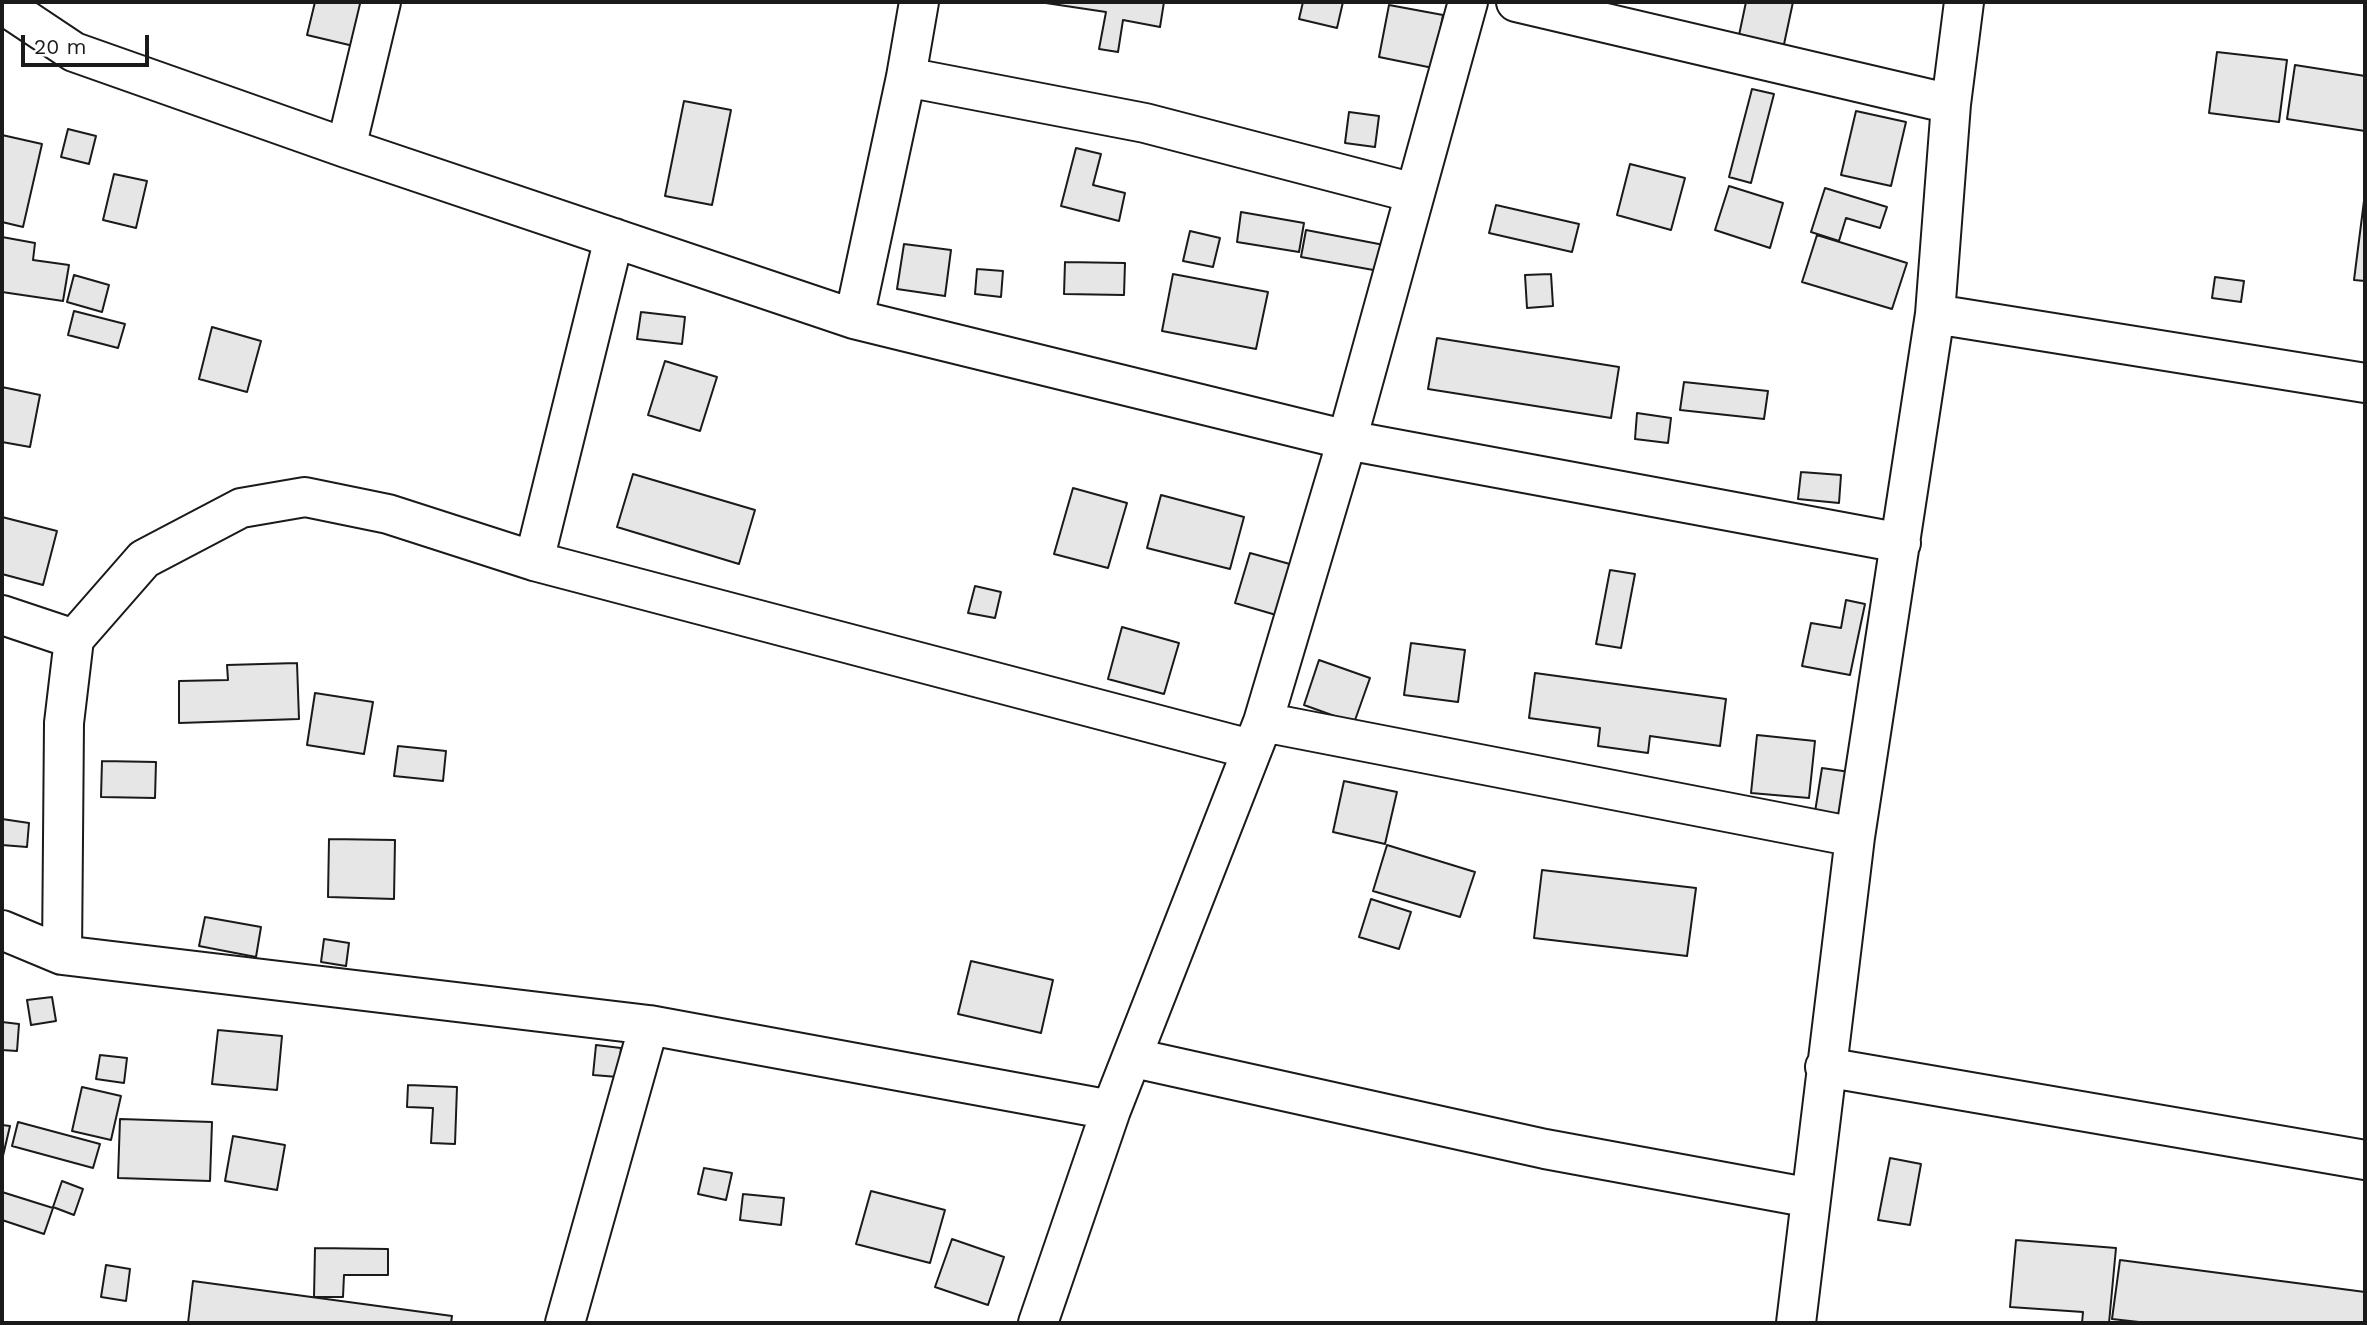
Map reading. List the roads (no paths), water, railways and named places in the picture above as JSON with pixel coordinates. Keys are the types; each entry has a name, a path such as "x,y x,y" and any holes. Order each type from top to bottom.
{"street":[{"path":"346,148 381,2"},
{"path":"854,319 906,77 919,2"},
{"path":"1038,1323 1111,1110 1134,1058 1256,736 1347,440 1468,2"},
{"path":"1516,2 1951,104"},
{"path":"1796,1323 1855,837 1935,314 1951,104 1964,2"},
{"path":"2,4 74,52 346,148 854,319 1347,440 1901,543"},
{"path":"906,77 1145,123 1414,193"},
{"path":"534,561 614,238"},
{"path":"1935,314 2365,383"},
{"path":"62,955 64,723 74,639 144,559 241,508 305,497 388,514 534,561 1256,736 1855,837"},
{"path":"2,615 74,639"},
{"path":"2,930 62,955 649,1025 1111,1110"},
{"path":"565,1323 649,1025"},
{"path":"1134,1058 1545,1149 1811,1198"},
{"path":"1825,1067 2365,1160"}]}
